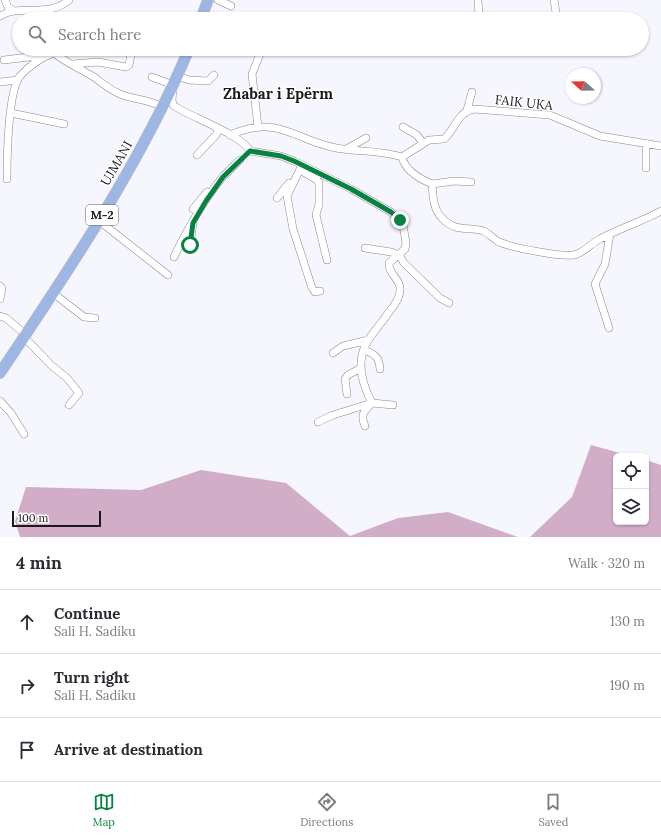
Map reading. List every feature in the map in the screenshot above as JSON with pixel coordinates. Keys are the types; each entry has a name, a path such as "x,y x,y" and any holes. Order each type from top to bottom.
{"main road":[{"path":"204,12 208,0"},
{"name":"UJMANI","path":"0,373 53,293 140,150 186,56"}],"street":[{"path":"5,0 8,7 17,12"},
{"path":"36,12 51,10 69,0"},
{"path":"218,0 231,6"},
{"path":"478,0 479,12"},
{"path":"554,0 556,12"},
{"path":"0,16 12,15"},
{"path":"4,60 26,56"},
{"path":"7,179 8,126 18,80 26,70 44,56"},
{"path":"57,56 73,64 117,93 154,102 162,107"},
{"path":"73,64 98,62 126,67 129,65 131,56"},
{"path":"258,127 252,74 259,56"},
{"path":"152,77 175,80 208,81 214,75"},
{"path":"0,82 18,80"},
{"path":"175,80 172,101 174,106 230,135 246,145 250,151 281,156 317,180 319,183 319,204 316,215 327,260"},
{"path":"230,135 258,127 281,128 333,147 378,151 402,157 429,140 444,139 448,136 462,114 467,110 472,92"},
{"name":"FAIK UKA","path":"467,110 550,115 600,136 661,146"},
{"path":"11,114 64,124"},
{"path":"402,127 417,135 423,143"},
{"path":"197,155 216,135 218,130"},
{"path":"348,149 366,138"},
{"path":"646,144 646,168"},
{"path":"174,257 182,240 223,177 250,151"},
{"path":"402,157 409,169 425,181 432,184 454,181 471,182"},
{"path":"193,209 222,173 234,162 240,160"},
{"path":"301,168 294,179 287,196 293,229 312,288 315,292 320,291"},
{"path":"301,168 351,189 396,216 403,225 406,243 405,249 389,263 389,267 400,285 399,296 381,325 368,340 364,350 361,368 365,389 372,403"},
{"path":"277,198 287,185 294,179"},
{"path":"432,184 434,206 437,212 448,224 462,229 483,231 492,235 498,241 526,249 571,255 577,254 597,240 661,211"},
{"path":"98,220 168,275"},
{"path":"190,245 193,223"},
{"path":"609,328 595,284 605,264 610,234"},
{"path":"365,248 391,252 399,255 404,264 440,298 449,303"},
{"path":"0,286 2,288 0,299"},
{"path":"53,293 84,317 94,318"},
{"path":"0,316 6,318 25,336 51,365 67,378 79,393 69,405"},
{"path":"333,353 343,346 368,340"},
{"path":"364,350 375,354 379,361 380,369"},
{"path":"347,394 344,379 361,368"},
{"path":"0,401 11,413 24,434"},
{"path":"365,426 362,419 364,411 372,403"},
{"path":"318,422 333,415 372,403 393,405"}],"shaded area":[{"path":"591,445 620,453 613,453 613,525 649,525 649,461 661,465 661,537 530,537 572,497"},
{"path":"201,470 286,483 350,536 398,518 448,512 518,537 20,537 15,521 26,487 141,490"}],"district":[{"name":"Zhabar i Epërm","path":"278,94"}],"route":[{"path":"190,245 193,237 193,223 206,201 223,177 250,151 281,156 294,161 351,189 391,212 400,220"}]}
